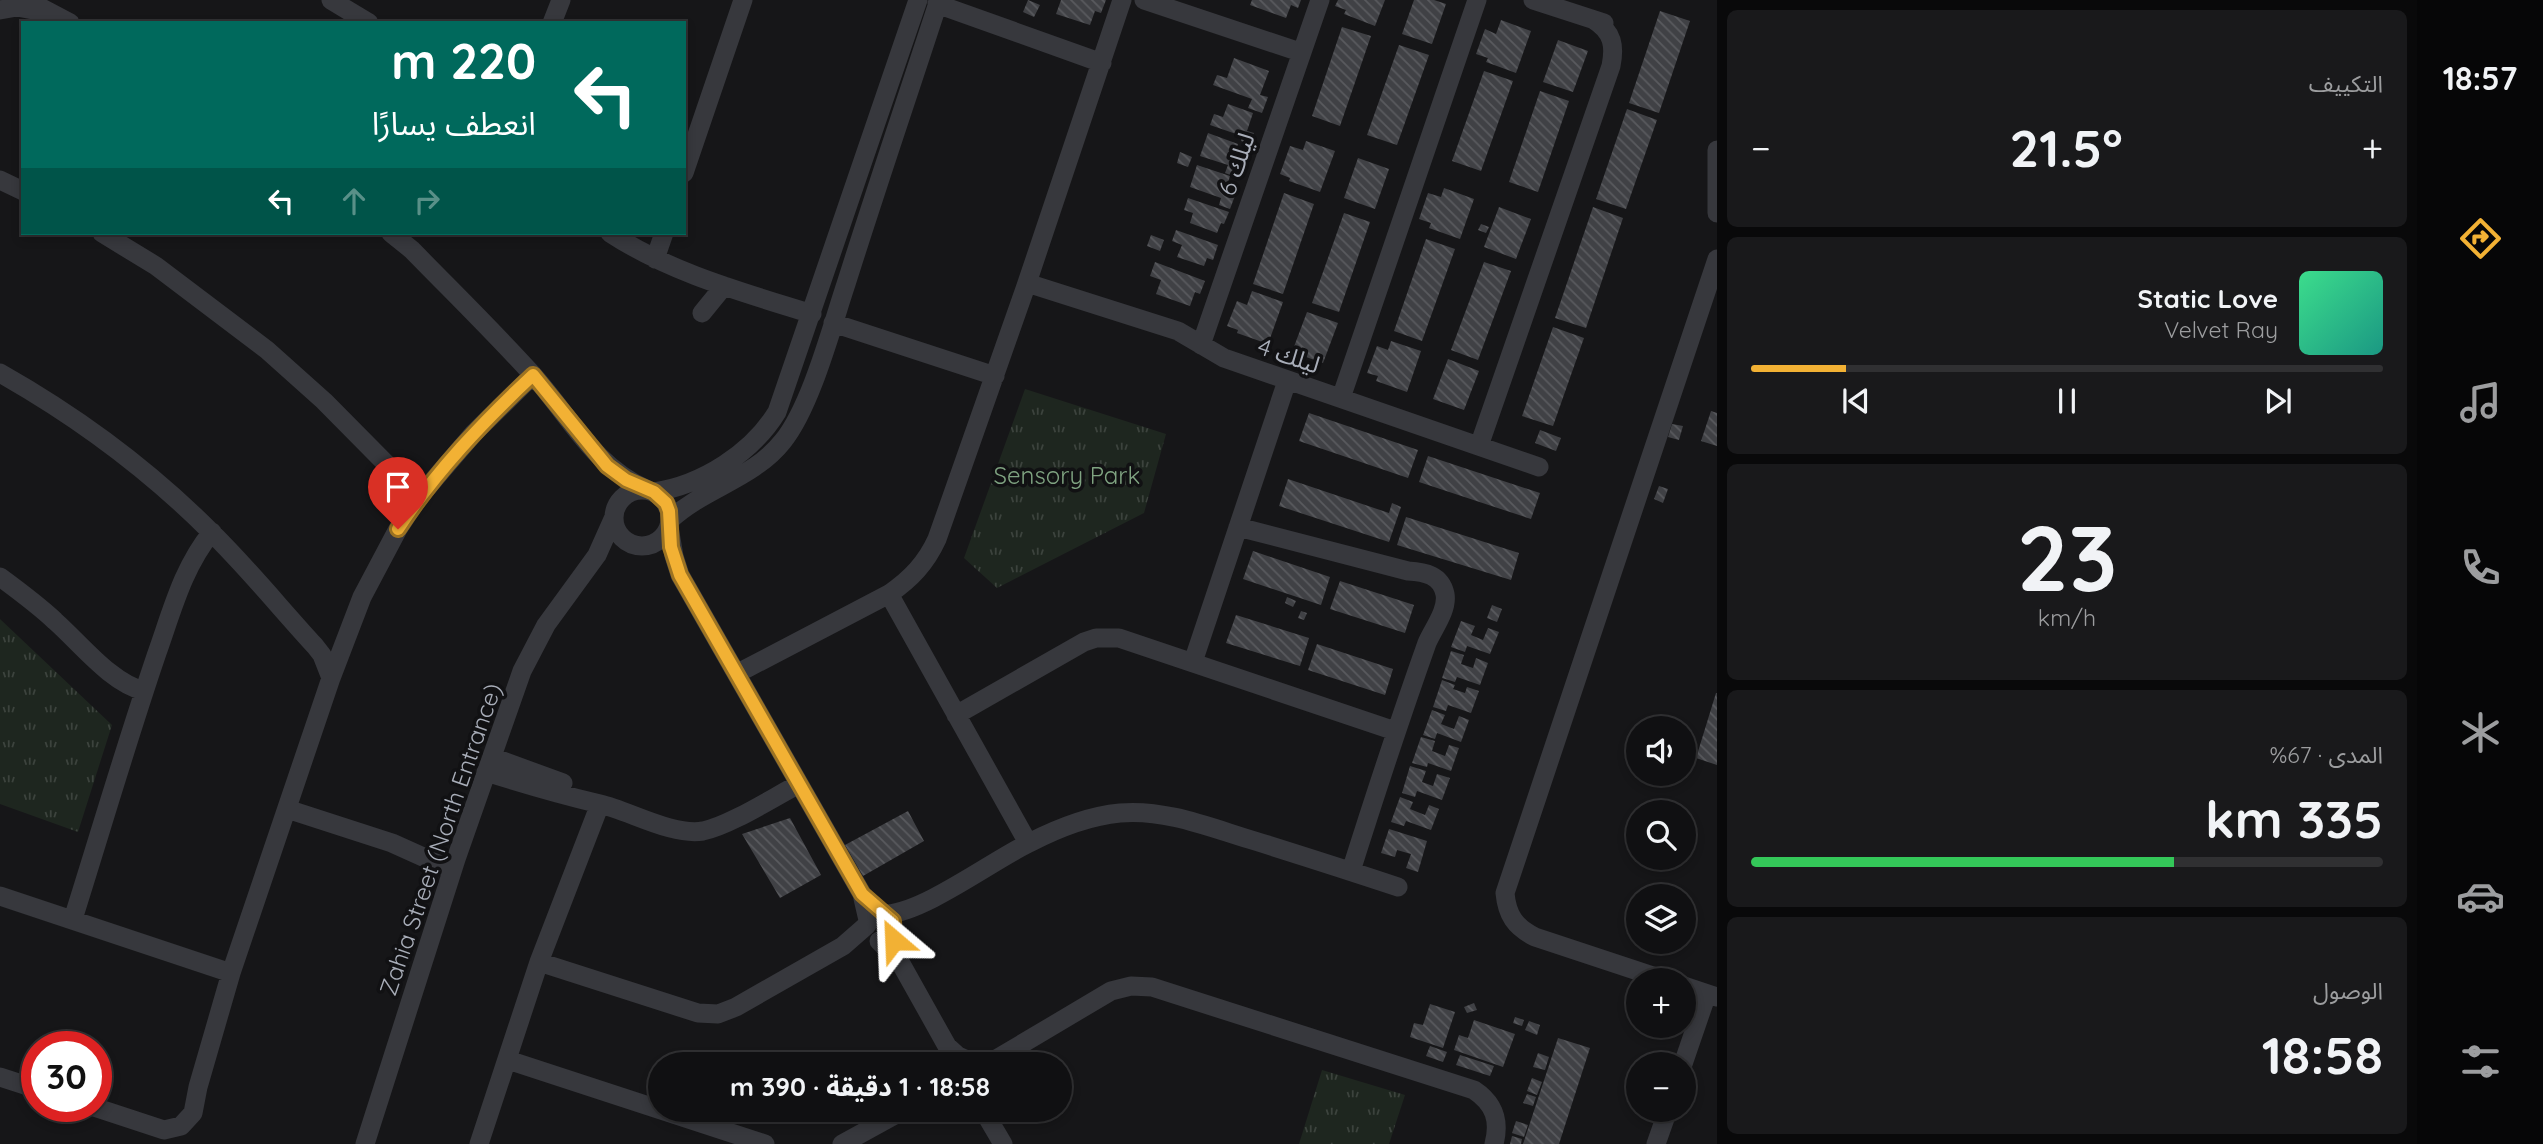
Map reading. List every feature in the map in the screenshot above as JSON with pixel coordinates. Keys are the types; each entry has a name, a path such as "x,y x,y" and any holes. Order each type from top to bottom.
{"street":[{"path":"28,0 66,21"},
{"path":"331,0 366,21"},
{"path":"553,21 561,0"},
{"path":"686,167 743,0"},
{"path":"615,514 620,501 627,494 691,481 736,457 760,437 769,425 784,398 918,0"},
{"path":"738,673 889,594 918,571 937,539 1122,0"},
{"path":"1144,0 1300,52"},
{"name":"ليلك 6","path":"1201,345 1320,0"},
{"path":"1341,398 1477,0"},
{"path":"1479,446 1611,66 1614,48 1609,33 1594,20 1533,0"},
{"path":"591,564 658,540 669,523 694,500 755,468 783,442 802,409 833,323 938,2 1101,63"},
{"path":"0,10 17,7 49,13"},
{"path":"1717,149 1717,213"},
{"path":"0,180 21,190"},
{"path":"105,235 156,266 285,365 419,497"},
{"path":"393,235 412,250 533,375 598,457 626,480 651,491 666,503 674,556 680,575 900,962 962,1052"},
{"path":"613,235 654,259 724,286 812,314"},
{"path":"654,259 663,235"},
{"path":"1629,968 1535,937 1522,930 1512,920 1506,907 1505,893 1717,259"},
{"path":"825,274 846,282"},
{"name":"ليلك 4","path":"1027,283 1178,331 1224,358 1539,467"},
{"path":"702,313 724,286"},
{"path":"833,323 995,376"},
{"path":"0,373 39,396 124,455 173,495 212,532 307,637 322,655 331,678"},
{"path":"112,1113 164,1130 181,1126 193,1113 231,973 347,632 379,562 419,497 474,433 533,375"},
{"path":"1193,662 1287,381"},
{"path":"598,457 607,478 618,532 623,538 659,555 680,575"},
{"name":"Zahia Street (North Entrance)","path":"365,1144 454,864 522,671 560,604 602,546 615,514"},
{"path":"1238,527 1430,574 1443,587 1445,602 1433,626 1395,731 1351,871"},
{"path":"73,919 144,691 184,578 195,554 212,532"},
{"path":"0,577 53,619 118,679 130,687 144,691"},
{"path":"889,594 1028,843"},
{"path":"307,637 327,638 347,632"},
{"path":"957,715 1074,647 1096,638 1119,639 1193,662 1395,731"},
{"path":"489,764 568,785 600,804 676,829 695,832 714,828 799,784"},
{"path":"479,1144 539,962 600,804"},
{"path":"287,809 454,864"},
{"path":"539,962 689,1011 708,1015 727,1011 1028,843 1076,822 1121,813 1144,813 1190,821 1398,887"},
{"path":"0,896 231,973"},
{"path":"984,1052 1111,990 1131,986 1152,987 1474,1090 1491,1105 1496,1115 1494,1144"},
{"path":"1688,1052 1712,996"},
{"path":"508,1060 765,1144"},
{"path":"0,1077 21,1083"},
{"path":"842,1144 882,1122"},
{"path":"990,1122 1003,1144"},
{"path":"1656,1144 1664,1122"}],"green space":[{"name":"Sensory Park","path":"1025,389 1166,434 1144,513 997,588 964,558"},
{"path":"0,619 112,725 78,832 0,804"},
{"path":"1322,1070 1405,1095 1389,1144 1299,1144"}],"building":[{"path":"1028,0 1040,5 1034,17 1023,12"},
{"path":"1061,0 1106,0 1101,13 1095,11 1090,25 1056,14"},
{"path":"1252,0 1301,0 1298,8 1291,5 1286,18 1250,5"},
{"path":"1338,0 1385,0 1375,26 1344,14 1346,10 1335,6"},
{"path":"1414,0 1434,0 1446,4 1432,44 1402,34"},
{"path":"1660,11 1690,21 1659,113 1629,103"},
{"path":"1501,20 1531,31 1516,73 1486,62 1488,58 1476,54 1485,29 1496,34"},
{"path":"1342,27 1371,36 1340,126 1312,116"},
{"path":"1558,40 1588,51 1573,92 1543,82"},
{"path":"1399,45 1429,55 1397,145 1367,135"},
{"path":"1234,58 1269,71 1260,95 1268,97 1262,113 1248,108 1252,99 1213,85 1217,75 1227,78"},
{"path":"1484,71 1513,81 1481,171 1452,161"},
{"path":"1540,91 1569,101 1538,192 1509,182"},
{"path":"1228,104 1253,113 1247,131 1254,133 1250,144 1241,141 1242,136 1210,125 1214,114 1223,117"},
{"path":"1627,109 1657,120 1626,209 1596,199"},
{"path":"1208,133 1238,144 1233,160 1241,163 1236,177 1225,173 1228,165 1200,156"},
{"path":"1306,141 1335,151 1320,192 1289,181 1290,178 1280,174 1290,146 1303,150"},
{"path":"1180,152 1192,157 1188,167 1177,163"},
{"path":"1358,158 1389,169 1375,209 1344,198"},
{"path":"1197,165 1230,176 1226,189 1236,193 1230,209 1219,205 1221,198 1190,187"},
{"path":"1444,188 1474,199 1460,239 1429,228 1431,223 1419,219 1428,193 1441,197"},
{"path":"1284,193 1314,204 1283,294 1253,284"},
{"path":"1188,198 1229,212 1217,233 1190,223 1193,213 1184,210"},
{"path":"1499,207 1531,219 1516,259 1484,247"},
{"path":"1593,207 1623,218 1586,328 1555,318"},
{"path":"1344,213 1370,222 1339,312 1312,303"},
{"path":"1481,224 1489,227 1486,233 1478,230"},
{"path":"1176,230 1218,245 1213,260 1207,258 1204,266 1177,257 1182,245 1172,241"},
{"path":"1151,235 1164,240 1160,251 1147,246"},
{"path":"1426,239 1455,249 1422,341 1394,331"},
{"path":"1155,262 1205,281 1200,294 1195,292 1190,306 1156,294 1161,280 1150,276"},
{"path":"1484,262 1511,271 1478,360 1451,350"},
{"path":"1252,291 1283,302 1268,344 1237,333 1238,330 1227,326 1237,301 1247,305"},
{"path":"1307,312 1338,323 1323,363 1292,352"},
{"path":"1553,327 1584,338 1553,426 1522,416"},
{"path":"1391,341 1421,351 1407,392 1376,381 1378,376 1367,373 1377,346 1388,350"},
{"path":"1448,359 1479,371 1464,410 1433,399"},
{"path":"1711,411 1717,413 1717,446 1701,441"},
{"path":"1309,413 1418,450 1408,478 1299,441"},
{"path":"1672,424 1683,426 1679,440 1668,437"},
{"path":"1540,430 1561,438 1556,451 1535,443"},
{"path":"1428,456 1540,493 1531,519 1419,482"},
{"path":"1288,479 1389,513 1392,503 1401,507 1389,542 1279,506"},
{"path":"1659,486 1668,489 1663,503 1654,499"},
{"path":"1406,517 1519,553 1511,580 1397,545"},
{"path":"1253,551 1330,577 1321,605 1243,579"},
{"path":"1340,581 1414,605 1405,633 1330,609"},
{"path":"1287,597 1296,601 1293,607 1285,603"},
{"path":"1492,605 1502,609 1497,622 1487,618"},
{"path":"1301,611 1307,613 1304,620 1298,618"},
{"path":"1236,615 1309,638 1300,666 1226,643"},
{"path":"1461,621 1475,626 1471,635 1483,640 1488,628 1499,632 1490,654 1467,646 1465,652 1451,647"},
{"path":"1317,644 1393,669 1385,695 1308,670"},
{"path":"1451,651 1464,655 1461,664 1473,668 1476,658 1488,663 1480,685 1457,677 1455,682 1442,678"},
{"path":"1442,680 1455,685 1453,689 1465,693 1467,687 1479,691 1471,713 1448,705 1446,711 1433,707"},
{"path":"1716,693 1717,693 1717,765 1696,758"},
{"path":"1432,710 1445,715 1441,724 1454,729 1459,716 1469,720 1461,742 1437,733 1435,739 1423,735"},
{"path":"1421,737 1435,741 1432,751 1445,756 1449,745 1459,748 1451,771 1428,763 1427,767 1412,763"},
{"path":"1410,766 1426,771 1422,782 1433,786 1437,774 1450,778 1442,800 1417,791 1415,797 1402,793"},
{"path":"1400,797 1413,802 1410,809 1425,815 1429,805 1439,809 1431,830 1406,821 1404,826 1391,822"},
{"path":"908,811 924,841 863,876 845,845"},
{"path":"790,818 821,875 780,898 742,834"},
{"path":"1389,829 1427,841 1418,872 1406,868 1411,854 1397,850 1395,857 1381,853"},
{"path":"1474,1003 1477,1010 1467,1013 1464,1007"},
{"path":"1430,1004 1455,1012 1443,1048 1410,1037 1414,1023 1423,1025"},
{"path":"1515,1017 1524,1020 1522,1026 1513,1023"},
{"path":"1474,1020 1515,1034 1503,1067 1454,1050 1459,1035 1468,1038"},
{"path":"1529,1021 1540,1025 1537,1035 1525,1030"},
{"path":"1558,1038 1590,1048 1559,1144 1523,1144"},
{"path":"1430,1046 1447,1052 1443,1062 1426,1056"},
{"path":"1538,1053 1549,1057 1545,1070 1533,1067"},
{"path":"1460,1055 1494,1066 1490,1076 1456,1065"},
{"path":"1532,1078 1542,1082 1537,1095 1527,1091"},
{"path":"1527,1094 1536,1097 1533,1106 1523,1103"},
{"path":"1516,1121 1528,1125 1524,1137 1512,1133"},
{"path":"1512,1136 1522,1139 1521,1144 1510,1144"}],"route":[{"path":"398,529 419,497 446,464 533,375 607,466 626,480 654,492 666,503 670,520 669,537 680,575 862,894 893,921 894,940"}]}
